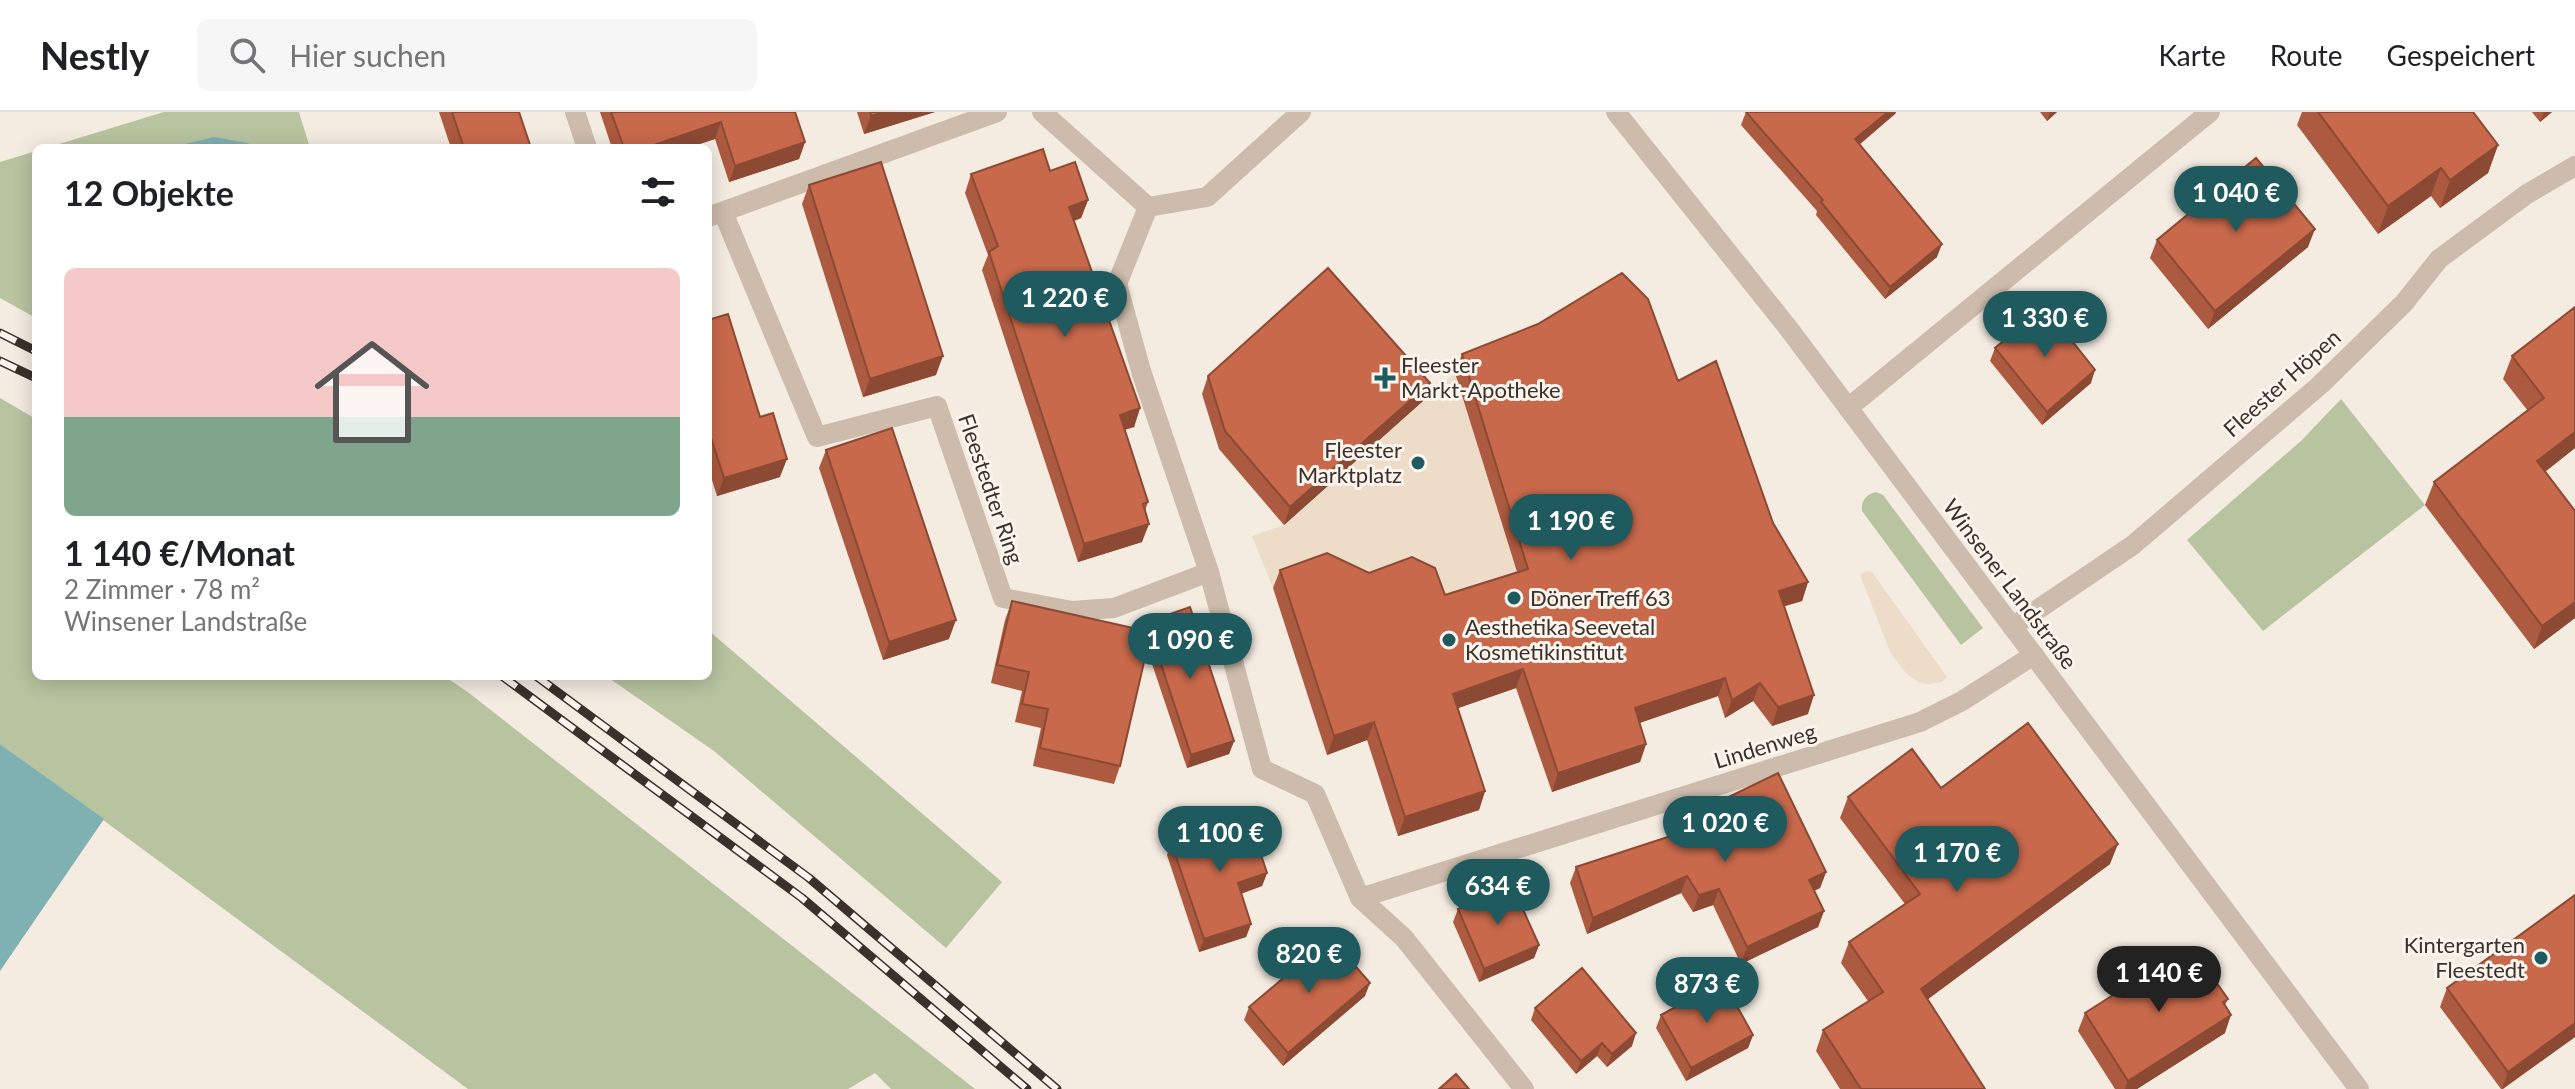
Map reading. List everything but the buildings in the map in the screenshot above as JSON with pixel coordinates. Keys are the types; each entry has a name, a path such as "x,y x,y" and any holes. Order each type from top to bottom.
{"street":[{"path":"575,112 586,144"},
{"name":"Fleestedter Ring","path":"997,112 716,214 817,437 937,406 1003,598 1072,611 1114,608 1209,572"},
{"path":"1042,112 1148,207"},
{"path":"1148,207 1207,197 1301,112"},
{"name":"Winsener Landstraße","path":"1616,112 1789,329 2359,1089"},
{"path":"1848,408 2210,112"},
{"name":"Fleester Höpen","path":"2012,627 2133,545 2320,385 2404,303 2439,259 2527,194 2575,166"},
{"path":"1148,207 1117,284 1141,371 1209,572 1262,769 1315,794 1360,898 1404,938 1524,1089"},
{"name":"Lindenweg","path":"1360,898 1920,722 1962,701 2034,655"}],"green space":[{"path":"164,112 299,112 309,144 59,144"},
{"path":"32,152 32,316 0,298 0,162"},
{"path":"0,398 32,417 32,680 450,680 975,1089 891,1089 875,1073 848,1089 468,1089 0,744"},
{"path":"2341,399 2425,505 2263,631 2187,540 2301,441"},
{"path":"1876,492 1883,495 1983,628 1961,645 1862,511 1865,498"},
{"path":"712,633 1002,882 946,948 714,751 612,680 712,680"}],"shaded area":[{"name":"Fleester Marktplatz","path":"1455,373 1521,587 1438,614 1320,572 1273,588 1252,536 1284,525"},
{"path":"1872,572 1947,677 1942,682 1920,683 1907,674 1891,654 1860,575"}],"water":[{"path":"214,137 249,144 185,144"},
{"path":"0,744 104,819 0,971"}],"railway":[{"path":"0,333 32,349"},
{"path":"0,361 32,376"},
{"path":"507,680 802,898 1027,1089"},
{"path":"541,680 809,878 1057,1089"}],"place":[{"name":"Fleester Markt-Apotheke","path":"1385,378"},
{"name":"Fleester Marktplatz","path":"1418,463"},
{"name":"Döner Treff 63","path":"1514,598"},
{"name":"Aesthetika Seevetal Kosmetikinstitut","path":"1449,640"},
{"name":"Kintergarten Fleestedt","path":"2541,958"}]}
